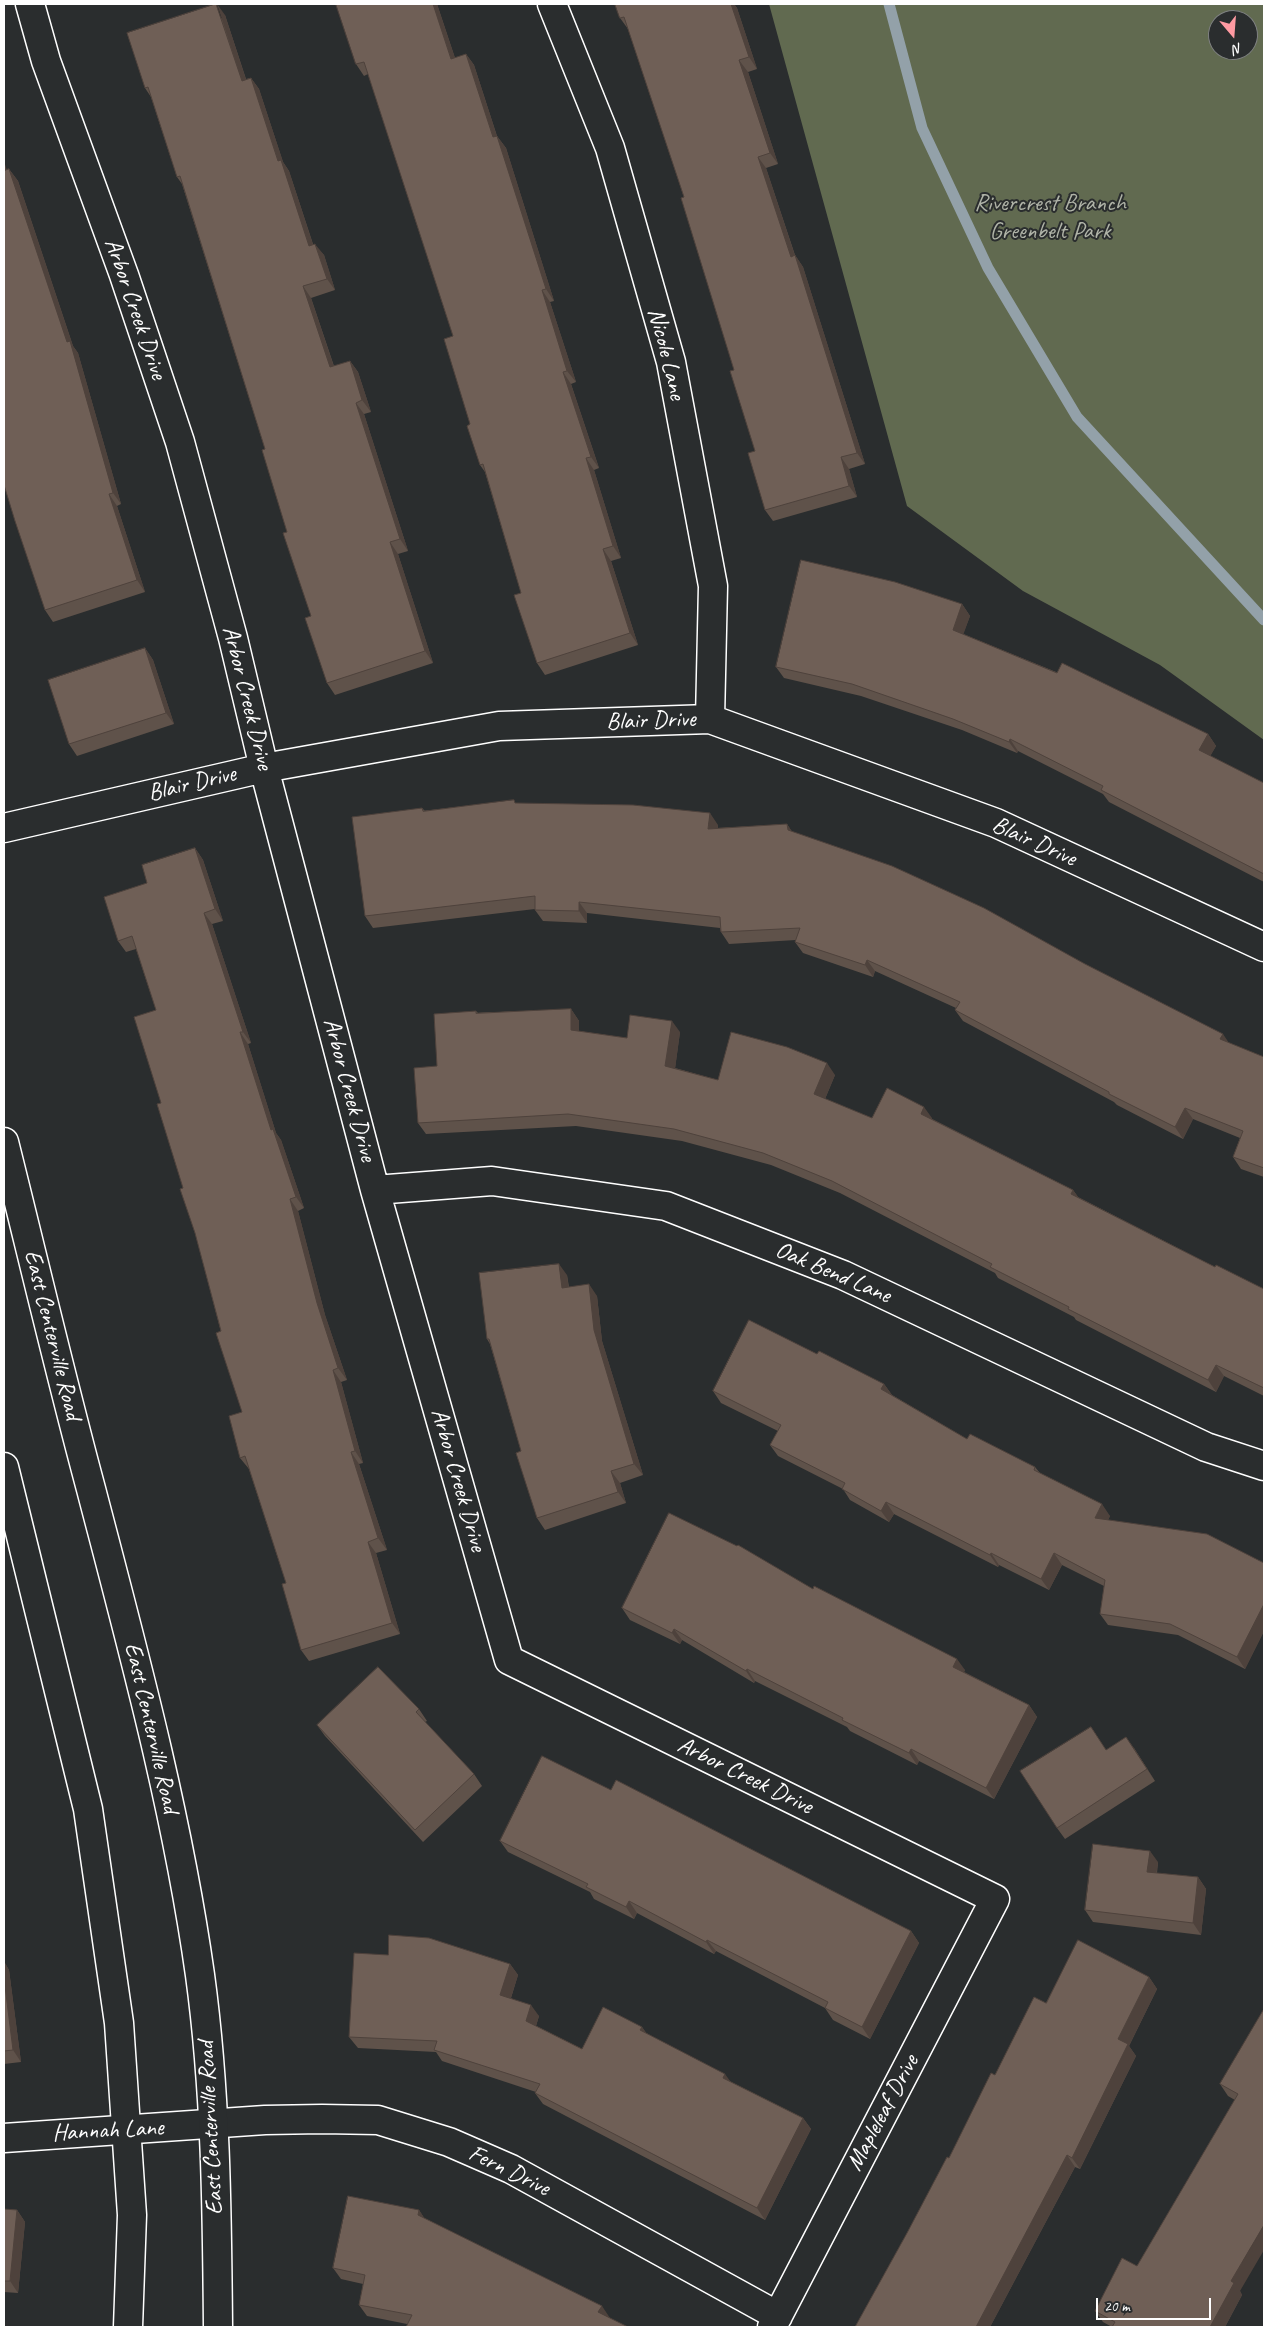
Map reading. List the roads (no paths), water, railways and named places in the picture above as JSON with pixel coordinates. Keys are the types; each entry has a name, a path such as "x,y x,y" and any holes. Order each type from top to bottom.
{"street":[{"name":"Arbor Creek Drive","path":"30,4 46,61 124,275 180,442 233,638 264,768 375,1190 509,1660 995,1899"},
{"name":"Nicole Lane","path":"552,4 610,148 671,362 714,586 710,719"},
{"name":"Blair Drive","path":"4,828 264,768 499,726 710,719 996,823 1264,947"},
{"name":"East Centerville Road","path":"4,1142 80,1448 141,1678 188,1900 200,1977 213,2125 217,2183 218,2327"},
{"name":"Oak Bend Lane","path":"375,1190 492,1181 666,1206 843,1275 1206,1447 1264,1466"},
{"path":"4,1467 88,1810 119,2023 128,2130 132,2214 128,2327"},
{"name":"Mapleleaf Drive","path":"775,2321 995,1899"},
{"name":"Fern Drive","path":"213,2125 265,2120 378,2120 449,2142 511,2169 775,2321"},
{"name":"Hannah Lane","path":"4,2138 213,2125"}],"waterway":[{"path":"889,4 922,128 988,268 1077,417 1264,620"}],"park label":[{"name":"Rivercrest Branch Greenbelt Park","path":"1050,218"}]}
